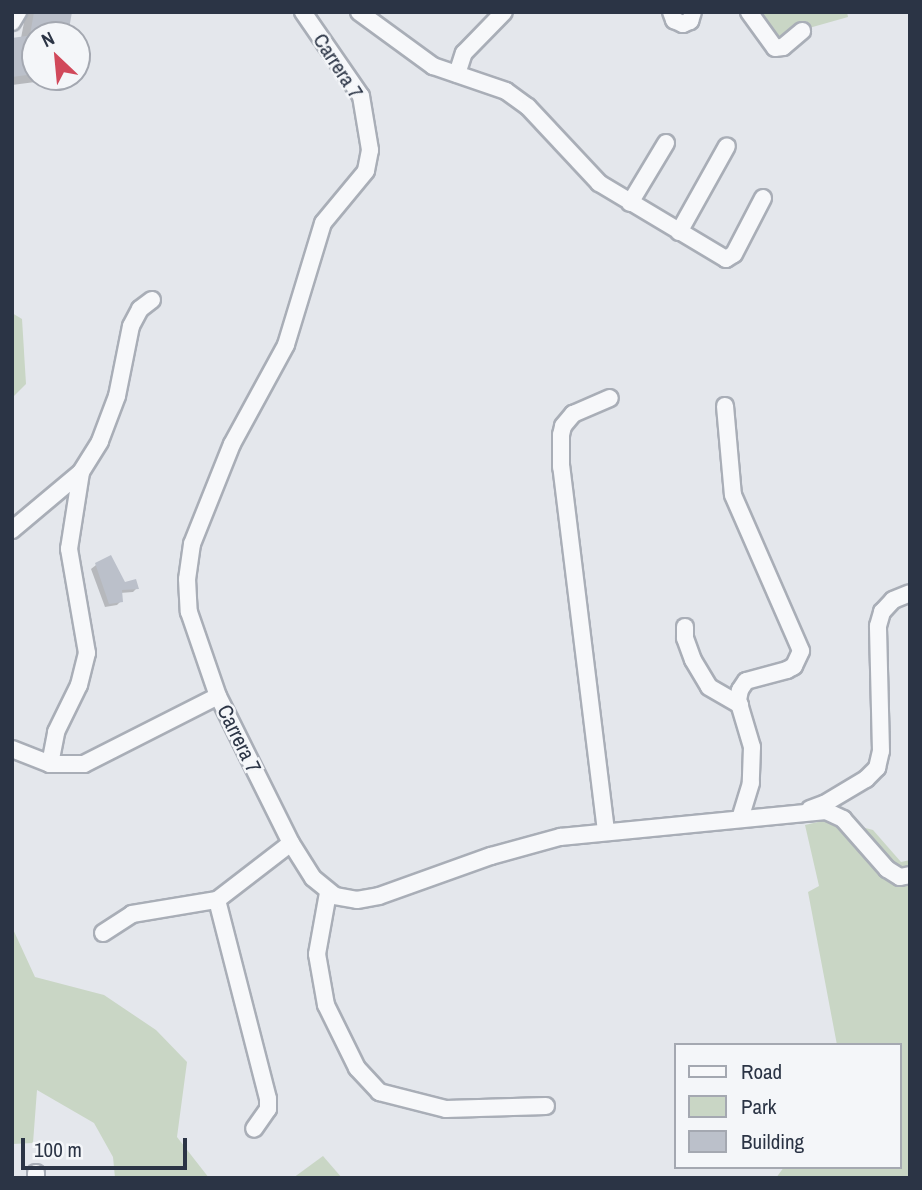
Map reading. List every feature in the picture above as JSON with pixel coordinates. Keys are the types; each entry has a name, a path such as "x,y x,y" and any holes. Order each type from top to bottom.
{"street":[{"path":"12,22 18,12"},
{"name":"Carrera 7","path":"303,12 361,96 370,150 366,171 323,223 286,345 232,444 192,544 187,579 188,612 218,696 291,843 313,878 328,893"},
{"path":"359,12 423,60 506,91 528,107 599,183 678,232 729,259 763,198"},
{"path":"457,74 464,53 504,12"},
{"path":"671,12 674,20 683,24 690,20 693,12"},
{"path":"749,12 775,48 783,47 802,31"},
{"path":"630,203 666,143"},
{"path":"678,232 727,146"},
{"path":"50,764 57,732 79,685 87,653 72,573 70,528 81,471 109,420 131,326 140,309 152,300"},
{"path":"606,831 561,467 561,435 563,426 573,414 610,398"},
{"path":"725,405 733,495 801,651 794,666 746,681 740,690 740,705 752,747 751,783 740,818"},
{"path":"12,530 81,471"},
{"path":"37,509 55,507 64,512 70,528"},
{"path":"797,813 824,804 866,779 877,768 881,751 878,626 882,612 893,600 910,593"},
{"path":"685,626 685,638 693,660 709,687 740,705"},
{"path":"12,749 50,764 84,764 218,696"},
{"path":"545,1106 446,1109 379,1092 357,1068 326,1005 317,954 328,893 344,899 379,896 527,845 606,831 827,811 843,819 887,869 900,877 910,875"},
{"path":"103,933 132,914 217,900 291,843"},
{"path":"217,900 268,1099 268,1109 254,1129"}],"green space":[{"path":"755,12 847,12 848,17 763,41"},
{"path":"12,313 22,319 26,384 12,398"},
{"path":"831,819 873,830 901,862 910,860 910,1178 776,1178 783,1169 901,1169 901,1043 837,1043 808,892 819,886 805,825"},
{"path":"12,927 35,977 104,995 156,1030 187,1062 177,1137 209,1178 115,1178 113,1157 94,1123 37,1090 33,1143 12,1144"},
{"path":"323,1156 342,1178 293,1178"}],"building":[{"path":"34,12 72,12 70,21 32,21"},
{"path":"21,37 21,76 12,77 12,38"},
{"path":"111,555 125,582 136,579 139,589 122,590 123,602 109,604 95,563"}]}
